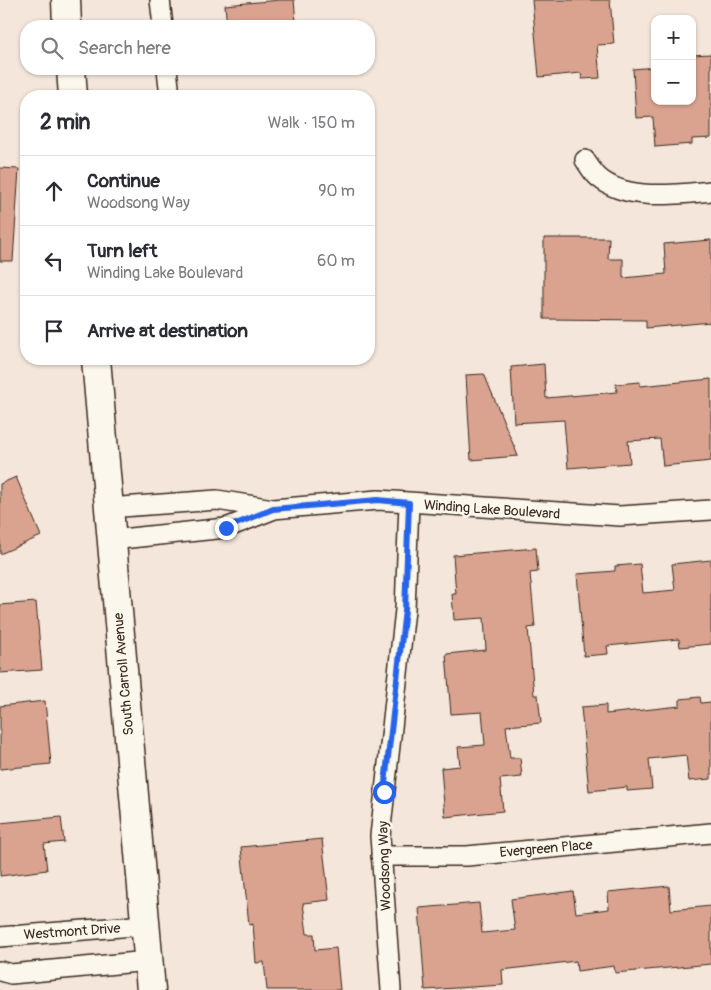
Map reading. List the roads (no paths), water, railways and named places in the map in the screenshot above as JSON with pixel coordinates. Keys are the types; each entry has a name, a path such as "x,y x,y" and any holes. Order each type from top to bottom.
{"main road":[{"path":"66,0 68,20"},
{"path":"71,75 72,90"},
{"name":"South Carroll Avenue","path":"96,365 152,990"}],"street":[{"path":"160,0 162,20"},
{"path":"168,75 169,90"},
{"path":"585,160 602,181 628,191 655,195 711,191"},
{"name":"Winding Lake Boulevard","path":"108,508 217,500 273,509 378,500 620,516 711,510"},
{"name":"Woodsong Way","path":"392,990 382,856 384,792 405,610 409,503"},
{"name":"Winding Lake Boulevard","path":"111,540 226,528 273,509"},
{"name":"Evergreen Place","path":"382,856 468,856 711,833"},
{"name":"Westmont Drive","path":"0,937 145,925"},
{"path":"0,971 11,974 148,961"}]}
